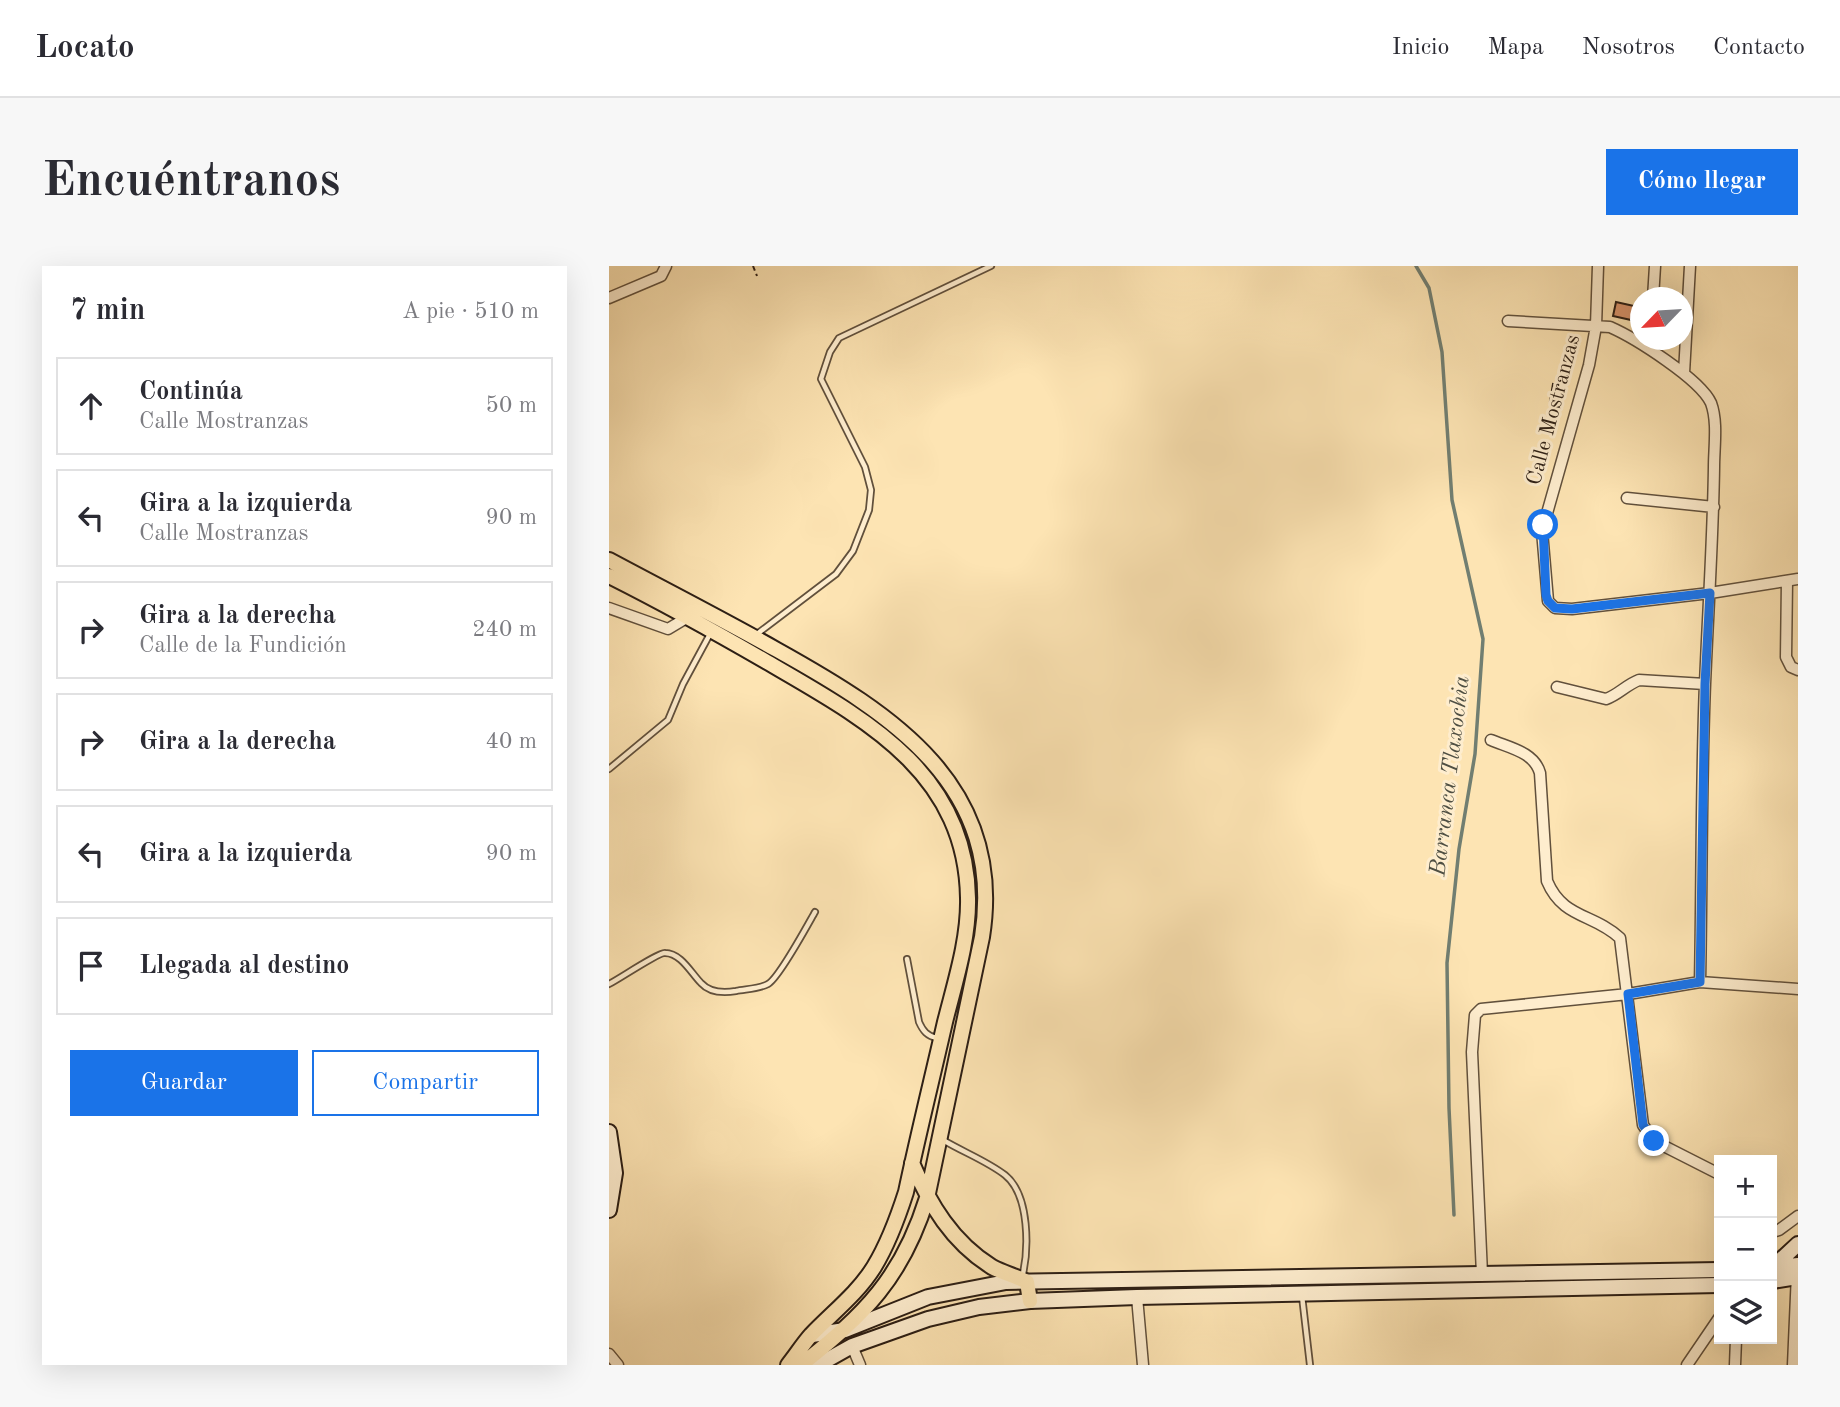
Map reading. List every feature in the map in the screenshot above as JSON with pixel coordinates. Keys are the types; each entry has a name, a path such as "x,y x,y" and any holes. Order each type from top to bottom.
{"main road":[{"path":"609,560 841,687 896,725 939,766 972,821 984,876 985,917 927,1198 916,1232 902,1261 883,1289 845,1330 801,1365"},
{"path":"609,576 688,617 831,699 880,733 921,771 949,810 963,851 968,900 963,946 898,1216 875,1266 849,1299 812,1335 788,1365"},
{"path":"609,1132 615,1173 609,1210"},
{"path":"912,1163 927,1198 954,1235 993,1268 1025,1280"},
{"path":"1777,1263 1798,1244"},
{"path":"1777,1269 1798,1271"},
{"path":"812,1335 845,1330 928,1297 1025,1280 1714,1270"},
{"path":"1777,1279 1798,1271"},
{"path":"1454,1274 1454,1290"},
{"path":"1025,1280 1030,1301"},
{"path":"818,1365 852,1346 928,1319 979,1307 1030,1301 1714,1285"}],"street":[{"path":"609,298 661,276 666,266"},
{"name":"Calle Mostranzas","path":"1598,266 1595,326 1589,365 1542,531 1548,601 1555,608 1572,609 1710,593 1798,579"},
{"path":"1654,287 1655,266"},
{"path":"1684,373 1691,266"},
{"path":"1508,321 1610,327 1630,336"},
{"path":"1655,350 1703,391 1711,404 1714,420 1714,507 1705,684 1700,982"},
{"path":"1627,498 1714,507"},
{"path":"1787,581 1786,657 1791,667 1798,670"},
{"path":"609,608 667,629 688,617"},
{"path":"1557,687 1606,699 1639,680 1705,684"},
{"path":"1492,740 1533,758 1537,764 1540,773 1547,881 1552,894 1563,906 1610,929 1620,938 1643,1125 1654,1141 1714,1171"},
{"path":"1482,1274 1472,1052 1475,1014 1487,1007 1628,994 1700,982 1798,989"},
{"path":"1777,1231 1798,1216"},
{"path":"1793,1365 1798,1271"},
{"path":"1137,1297 1143,1365"},
{"path":"1687,1365 1714,1325"},
{"path":"1735,1344 1735,1365"},
{"path":"852,1346 860,1365"},
{"path":"609,1353 618,1365"}],"lane":[{"path":"753,637 835,574 853,551 869,510 871,490 865,467 821,379 830,352 839,338 991,266"},
{"path":"609,769 668,720 683,684 712,631"},
{"path":"609,984 636,970 656,954 667,952 675,956 703,986 713,991 728,992 767,985 777,974 815,912"},
{"path":"907,959 922,1029 930,1036 941,1039"},
{"path":"940,1139 1006,1176 1018,1195 1027,1229 1025,1280"},
{"path":"1301,1293 1310,1365"}],"path":[{"path":"753,266 757,276"}],"building":[{"path":"1616,302 1630,305 1630,320 1613,316"},
{"path":"1553,384 1561,386 1558,402 1550,401"}],"waterway":[{"name":"Barranca Tlaxochia","path":"1416,266 1429,288 1442,352 1452,500 1483,639 1475,754 1459,849 1447,963 1454,1215"}],"route":[{"path":"1543,525 1546,595 1555,608 1563,610 1710,593 1705,684 1700,982 1628,994 1643,1125 1654,1141"}]}
